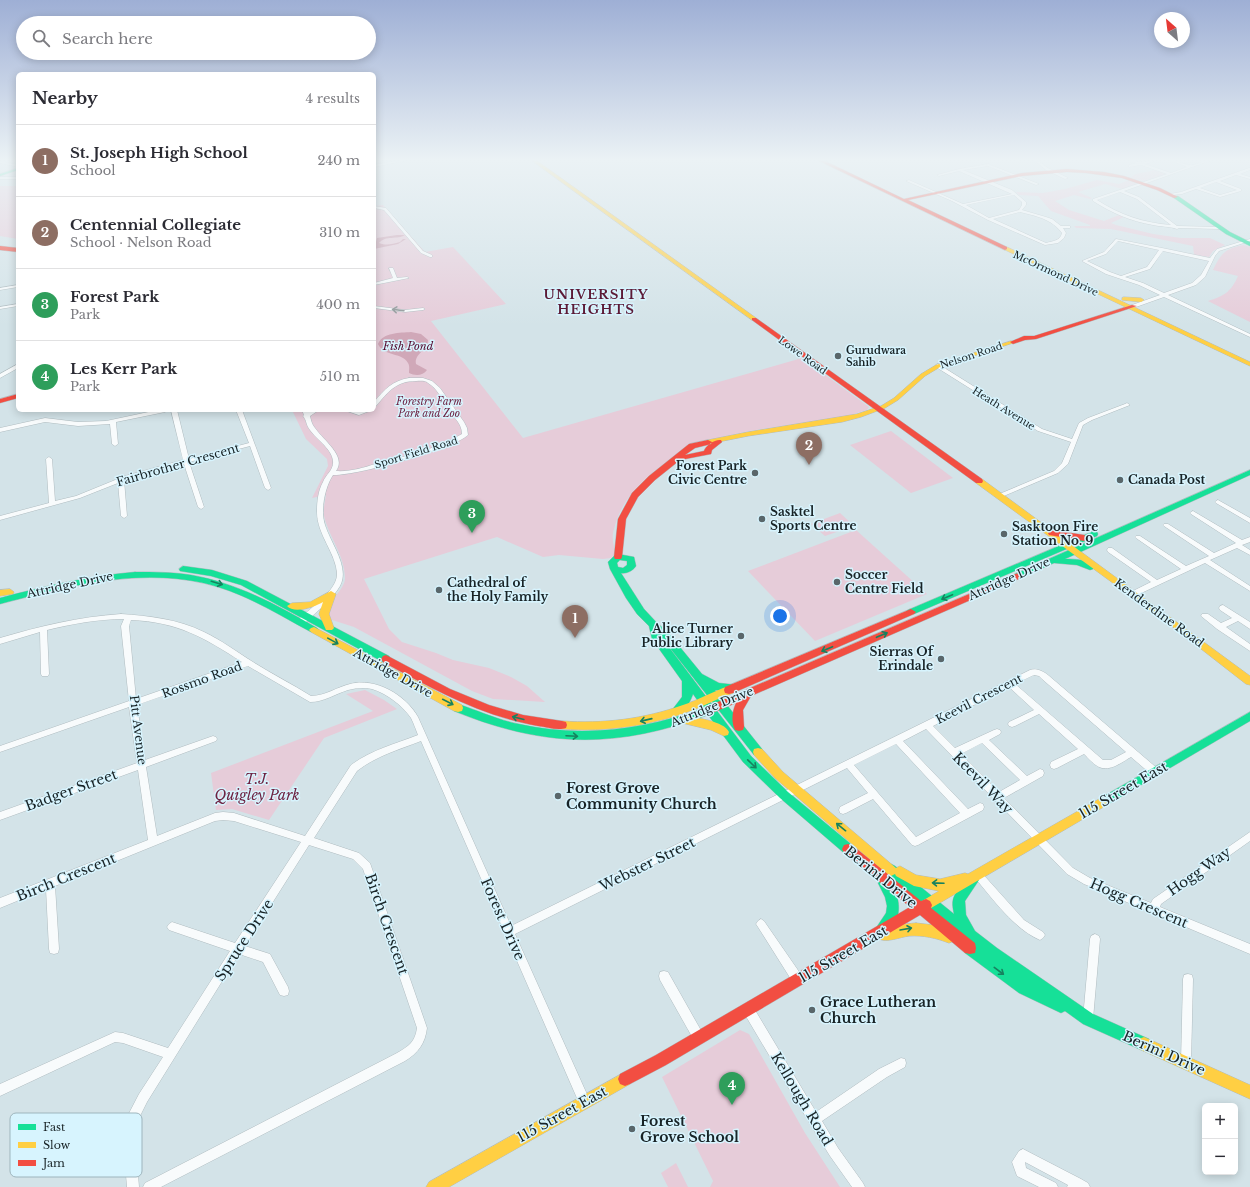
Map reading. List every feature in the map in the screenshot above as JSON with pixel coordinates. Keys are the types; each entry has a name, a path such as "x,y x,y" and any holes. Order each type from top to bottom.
{"street":[{"path":"391,215 422,252 431,256"},
{"name":"Lowe Road","path":"610,215 1071,548"},
{"name":"McOrmond Drive","path":"944,215 1109,296 1134,304 1147,314 1250,364"},
{"path":"982,215 1046,244 1061,240 1063,237 1063,231 1060,227 1036,215"},
{"path":"989,219 1003,215"},
{"path":"1123,215 1130,219 1155,226 1177,228 1219,228"},
{"path":"1161,215 1177,228"},
{"path":"1202,215 1219,228 1248,242"},
{"path":"1056,224 1051,225 1063,231"},
{"path":"1060,227 1069,227"},
{"path":"1211,260 1117,240 1105,253 1084,261 1164,295 1250,336"},
{"path":"1134,304 1164,295 1198,282 1203,276 1216,252 1221,248 1248,242"},
{"path":"0,248 16,250"},
{"path":"1122,277 1149,268 1162,249"},
{"path":"391,269 395,279"},
{"path":"376,284 407,278"},
{"path":"0,289 16,286"},
{"path":"1109,296 1124,299 1144,307 1147,314"},
{"path":"1109,296 1113,302 1114,310 1147,314"},
{"name":"Nelson Road","path":"621,554 620,530 624,513 637,493 665,467 693,452 694,445 705,446 748,434 842,420 879,409 896,399 923,375 938,366 1024,338 1032,338 1134,304"},
{"path":"0,308 16,305"},
{"path":"376,306 405,311 422,309"},
{"name":"McOrmond Drive","path":"1147,314 1250,361"},
{"path":"1224,352 1238,355"},
{"name":"Heath Avenue","path":"938,366 1040,430 1074,440"},
{"path":"0,376 16,367"},
{"name":"Sport Field Road","path":"332,473 345,473 401,458 460,439 465,435 462,425 439,391 432,382 427,380 413,379 397,382 389,388 376,403"},
{"path":"0,401 16,397"},
{"path":"999,496 1056,472 1065,464 1081,424 1127,405"},
{"path":"0,430 45,420 78,424 112,422 156,412"},
{"path":"175,412 201,507"},
{"name":"Fairbrother Crescent","path":"0,518 90,493 121,479 252,444 240,412"},
{"path":"300,622 331,594 337,585 340,575 337,561 321,524 320,506 322,492 336,467 336,459 330,449 311,427 305,413"},
{"path":"112,422 115,444"},
{"path":"252,444 268,488"},
{"path":"49,459 52,504"},
{"name":"Attridge Drive","path":"1086,542 1250,465"},
{"name":"Attridge Drive","path":"0,601 84,580 130,574 171,574 205,580 229,587 300,622 451,704 482,718 515,729 550,735 601,736 634,732 686,720 750,693 1071,548 1250,472"},
{"path":"121,479 124,516"},
{"path":"1218,502 1250,521"},
{"path":"1193,513 1250,553"},
{"path":"1166,525 1214,556"},
{"path":"1048,532 1086,542 1088,553 1093,561 1113,579 1078,562 1049,558 1051,543 1048,532"},
{"path":"1138,537 1186,569"},
{"path":"1133,594 1250,538"},
{"name":"Kenderdine Road","path":"1071,548 1250,681"},
{"path":"1110,550 1157,583"},
{"path":"624,587 625,573 632,566 632,562 621,554 612,562 614,569 630,598 653,627 656,637 684,673 709,710"},
{"name":"Attridge Drive","path":"0,594 81,574 108,569 158,567 212,573 244,583 466,701 493,711 541,724 590,727 621,725 672,713 1049,558"},
{"path":"1205,560 1250,589"},
{"path":"614,569 621,571 628,570"},
{"path":"288,606 312,605 331,594"},
{"path":"329,628 324,614 331,594"},
{"path":"1223,608 1250,626"},
{"path":"1205,616 1250,648"},
{"path":"0,641 44,628 82,620 128,617 151,619 182,626 200,633 248,663"},
{"name":"Pitt Avenue","path":"128,617 125,626 133,704 153,842"},
{"path":"1220,627 1238,618"},
{"path":"653,627 663,632 720,705"},
{"path":"44,628 45,674"},
{"name":"Rossmo Road","path":"0,749 248,663 310,699 319,699 354,685 366,684 375,687 401,702 411,712 423,737"},
{"path":"693,670 705,681 717,687 735,688"},
{"name":"Keevil Crescent","path":"784,796 1033,672 1041,674 1154,772"},
{"path":"672,713 685,703 689,693 684,673"},
{"path":"1010,684 1101,764 1112,764 1132,752"},
{"path":"739,729 736,710 741,700 750,693"},
{"name":"Berini Drive","path":"720,705 779,775 930,903 992,953 1088,1019 1250,1092"},
{"name":"Berini Drive","path":"709,710 747,759 784,796 920,908 968,947 1024,988 1066,1009 1078,1012"},
{"path":"1012,724 1040,710"},
{"name":"115 Street East","path":"434,1187 584,1101 661,1060 869,940 920,908 1248,717"},
{"path":"686,720 713,726 728,734"},
{"name":"Keevil Way","path":"927,725 1038,840"},
{"path":"954,753 997,732"},
{"name":"Spruce Drive","path":"135,1113 143,1098 354,768 375,755 423,737"},
{"name":"Forest Drive","path":"423,737 584,1101"},
{"name":"Badger Street","path":"0,816 213,738"},
{"path":"983,739 1026,781"},
{"path":"897,740 967,814"},
{"path":"1054,765 1084,750"},
{"path":"848,764 915,842 980,807"},
{"path":"997,798 1040,773"},
{"path":"843,810 874,794"},
{"name":"Webster Street","path":"509,932 784,796"},
{"name":"Birch Crescent","path":"0,903 153,842 223,816 234,817 356,856 367,866 422,1028 419,1041 412,1050 150,1187"},
{"name":"Hogg Way","path":"1155,910 1156,902 1250,836"},
{"name":"Hogg Crescent","path":"1038,840 1070,871 1087,881 1250,949"},
{"path":"881,861 914,880 940,885 977,876"},
{"path":"869,940 892,918 894,910 894,901 891,893 876,871"},
{"path":"977,876 1022,923 1040,935"},
{"path":"974,938 960,916 959,899 977,876"},
{"path":"50,883 54,949"},
{"path":"761,924 798,980"},
{"path":"172,926 266,958 284,991"},
{"path":"869,940 900,930 914,928 938,931 968,947"},
{"path":"1088,1019 1095,939"},
{"path":"664,976 698,1038"},
{"path":"1186,1062 1188,979"},
{"name":"Kellough Road","path":"748,1009 814,1120 834,1152 859,1187"},
{"path":"0,1090 115,1037 124,1038 171,1054"},
{"path":"814,1120 883,1073 901,1063"},
{"path":"1052,1187 1021,1172 1018,1162 1023,1155 1078,1186"},
{"name":"Spruce Drive","path":"132,1177 133,1187"}],"green space":[{"path":"0,215 16,215 16,239 0,236"},
{"name":"Forestry Farm Park and Zoo","path":"376,215 392,215 425,252 453,247 506,304 431,321 523,438 802,358 869,407 867,410 847,416 749,431 690,444 687,448 653,472 633,492 625,503 618,515 613,532 615,554 611,558 603,559 559,555 543,557 497,537 364,579 389,629 402,642 453,660 489,668 511,677 527,686 545,702 493,699 472,691 354,627 329,619 327,614 328,608 344,583 344,570 340,554 326,524 324,516 326,495 312,498 328,466 327,459 306,439 293,412 376,412"},
{"path":"1063,215 1086,215 1104,221 1120,215 1124,217 1111,223 1153,234 1181,238 1210,238 1225,245 1213,251 1209,257 1194,255 1193,246 1111,229 1076,228 1074,226 1090,225"},
{"path":"1243,245 1250,247 1250,322 1208,301 1226,293 1233,286 1238,276 1213,270 1224,253 1232,248"},
{"path":"891,431 953,478 911,493 850,445"},
{"path":"840,513 854,526 825,536 811,524"},
{"name":"Soccer Centre Field","path":"856,530 927,594 815,641 748,571"},
{"name":"T.J. Quigley Park","path":"365,690 397,709 324,738 269,820 232,809 216,810 211,773 373,711 346,694"},
{"path":"740,1030 749,1034 805,1133 840,1187 710,1187 713,1181 662,1077"},
{"path":"676,1163 688,1187 668,1187 661,1173"}],"water":[{"path":"405,235 388,238 379,243 385,244 400,242 403,239 406,239 398,244 376,249 377,238"},
{"name":"Fish Pond","path":"411,332 421,334 428,340 426,347 419,354 416,360 416,364 427,370 416,375 409,373 409,365 402,357 384,351 378,344 380,340 388,335"}],"traffic: fast":[{"path":"1203,215 1228,233 1250,244"},
{"path":"1018,576 1250,472"},
{"path":"911,612 1094,534"},
{"path":"618,557 631,559 632,566 624,571 614,569 612,562 618,557"},
{"path":"1055,561 1078,562 1090,567"},
{"path":"183,569 212,573 244,583 386,659"},
{"path":"614,569 640,612 663,632 758,752"},
{"path":"0,601 54,587 81,582 135,575 163,575 190,578 231,588 267,604 314,630"},
{"path":"653,627 655,637 747,759 784,795 848,849"},
{"path":"702,678 717,687 733,688"},
{"path":"677,710 687,697 687,681"},
{"path":"458,708 488,720 519,729 551,734 584,736 616,734 648,729 679,721 710,710"},
{"path":"1103,802 1250,716"},
{"path":"891,870 992,953 1088,1019 1144,1044"},
{"path":"969,931 960,916 959,899 973,880"},
{"path":"882,928 891,917 894,906 891,895 884,883"},
{"path":"970,948 1024,988 1061,1006"}],"traffic: slow":[{"path":"610,215 754,319"},
{"path":"1005,248 1250,364"},
{"path":"1124,299 1141,300"},
{"path":"708,442 859,416 883,407 896,399 923,375 938,366 1013,342"},
{"path":"979,481 1250,681"},
{"path":"0,593 10,592"},
{"path":"292,606 312,605 331,594"},
{"path":"329,628 324,614 331,594"},
{"path":"314,630 458,708"},
{"path":"562,725 593,726 624,724 654,718 695,705 729,690"},
{"path":"686,720 713,726 724,732"},
{"path":"758,752 779,775 891,870"},
{"path":"926,905 1103,802"},
{"path":"900,872 914,880 940,885 965,879"},
{"path":"883,935 908,930 925,930 933,931 949,937"},
{"path":"1144,1044 1250,1092"},
{"path":"434,1187 625,1079"}],"traffic: jam":[{"path":"936,215 1005,248"},
{"path":"0,248 16,250"},
{"path":"1013,342 1024,338 1034,338 1134,306"},
{"path":"754,319 979,481"},
{"path":"0,401 16,397"},
{"path":"618,557 622,519 635,495 652,478 692,446 708,442"},
{"path":"682,458 708,452 708,449 718,442"},
{"path":"1052,533 1084,538"},
{"path":"710,710 1018,576"},
{"path":"729,690 911,612"},
{"path":"386,659 447,691 485,708 523,719 562,725"},
{"path":"739,727 738,710 741,702 747,695"},
{"path":"848,849 970,948"},
{"path":"625,1079 661,1060 926,905"}],"place":[{"name":"Gurudwara Sahib","path":"838,356"},
{"name":"Centennial Collegiate","path":"809,465"},
{"name":"Forest Park Civic Centre","path":"755,473"},
{"name":"Canada Post","path":"1120,480"},
{"name":"Sasktel Sports Centre","path":"762,519"},
{"name":"Forest Park","path":"472,533"},
{"name":"Sasktoon Fire Station No. 9","path":"1004,534"},
{"name":"Soccer Centre Field","path":"837,582"},
{"name":"Cathedral of the Holy Family","path":"439,590"},
{"name":"Alice Turner Public Library","path":"741,636"},
{"name":"St. Joseph High School","path":"575,638"},
{"name":"Sierras Of Erindale","path":"941,659"},
{"name":"Forest Grove Community Church","path":"558,796"},
{"name":"Grace Lutheran Church","path":"812,1010"},
{"name":"Les Kerr Park","path":"732,1105"},
{"name":"Forest Grove School","path":"632,1129"}],"district":[{"name":"UNIVERSITY HEIGHTS","path":"596,302"}]}
